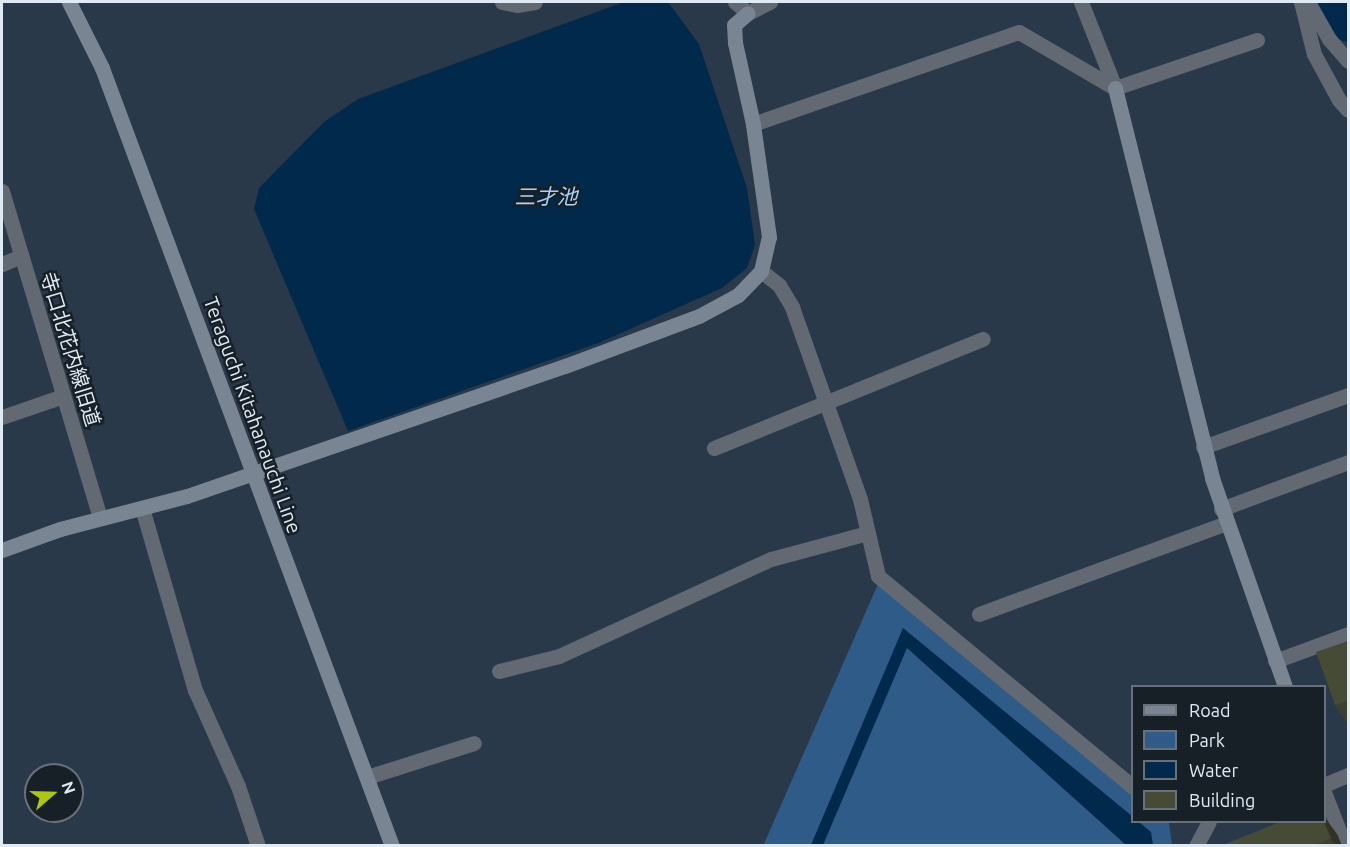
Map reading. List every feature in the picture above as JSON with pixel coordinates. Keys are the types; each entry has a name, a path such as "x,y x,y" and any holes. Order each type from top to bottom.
{"street":[{"name":"Teraguchi Kitahanauchi Line","path":"69,2 102,68 392,846"},
{"path":"502,2 517,5 535,2"},
{"path":"735,2 748,13"},
{"path":"2,550 100,518 142,508 252,474 699,316 738,295 761,271 769,237 753,124 735,43 734,25 748,13 770,2"},
{"path":"1081,2 1115,88 1155,235 1203,447 1223,516 1284,685"},
{"path":"1301,2 1314,54 1339,100 1348,110"},
{"path":"1308,2 1329,39 1348,61"},
{"path":"753,124 1019,32 1115,88 1257,40"},
{"name":"寺口北花内線旧道","path":"2,191 100,518"},
{"path":"2,264 21,256"},
{"path":"761,271 779,285 792,308 829,405 868,533 878,576 1131,785"},
{"path":"714,448 829,405 983,339"},
{"path":"1203,447 1348,395"},
{"path":"2,417 63,396"},
{"path":"979,614 1223,516 1348,462"},
{"path":"142,508 195,690 238,786 258,846"},
{"path":"499,671 559,656 771,559 868,533"},
{"path":"1275,661 1348,634"},
{"path":"367,777 474,743"},
{"path":"1326,784 1348,776"},
{"path":"1326,797 1345,846"},
{"path":"1196,846 1208,823"}],"green space":[{"path":"878,584 1131,790 1131,823 1169,823 1172,845 763,846"}],"water":[{"name":"三才池","path":"624,2 668,2 699,44 747,188 755,245 747,268 722,288 601,342 348,431 254,209 259,188 324,122 358,99"},
{"path":"903,628 1131,815 1131,823 1140,823 1151,832 1153,845 1126,845 907,648 823,845 811,845"}],"building":[{"path":"1348,641 1348,701 1335,705 1316,652"},
{"path":"1278,823 1324,823 1331,838 1313,846 1220,846"}],"waterway":[{"path":"1334,2 1348,22"}]}
